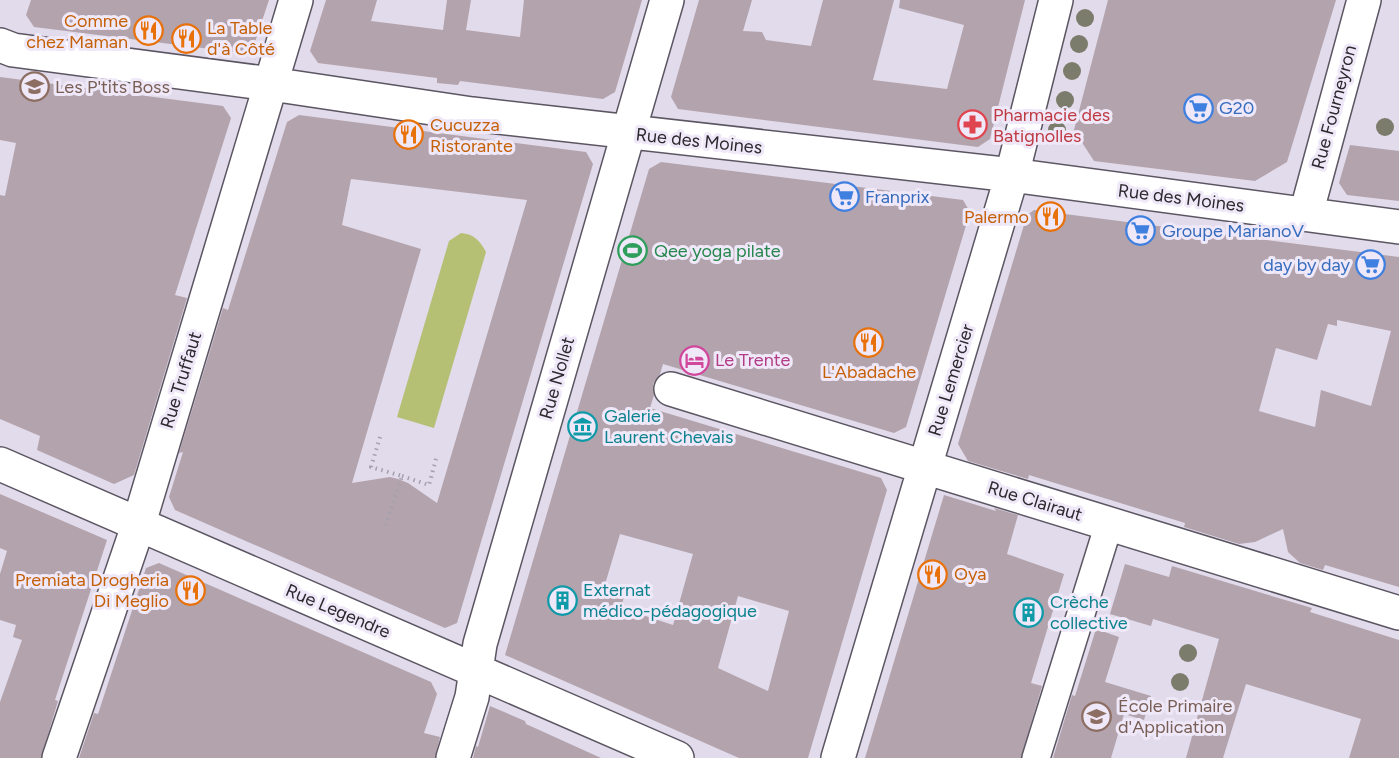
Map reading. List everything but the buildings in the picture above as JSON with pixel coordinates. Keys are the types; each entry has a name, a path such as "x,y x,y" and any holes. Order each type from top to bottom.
{"street":[{"name":"Rue Truffaut","path":"59,758 139,524 257,123 296,0"},
{"name":"Rue Nollet","path":"453,758 472,698 480,644 667,0"},
{"name":"Rue Lemercier","path":"838,758 1012,175 1056,0"},
{"name":"Rue Fourneyron","path":"1306,214 1364,0"},
{"name":"Rue des Moines","path":"0,45 13,50 271,84 472,114 1012,175 1399,227"},
{"name":"Rue Clairaut","path":"671,389 1399,613"},
{"name":"Rue Legendre","path":"0,464 677,758"},
{"path":"1035,758 1109,524"}],"path":[{"path":"380,437 371,466 429,485 437,455"},
{"path":"385,527 402,476"}],"green space":[{"path":"461,233 476,239 486,252 434,428 397,417 449,241"}],"place":[{"name":"Comme chez Maman","path":"149,31"},
{"name":"La Table d'à Côté","path":"186,38"},
{"name":"Les P'tits Boss","path":"34,87"},
{"name":"G20","path":"1198,108"},
{"name":"Pharmacie des Batignolles","path":"972,125"},
{"name":"Cucuzza Ristorante","path":"409,135"},
{"name":"Franprix","path":"844,197"},
{"name":"Palermo","path":"1050,217"},
{"name":"Groupe MarianoV","path":"1141,231"},
{"name":"Qee yoga pilate","path":"633,251"},
{"name":"day by day","path":"1371,265"},
{"name":"L'Abadache","path":"869,343"},
{"name":"Le Trente","path":"694,360"},
{"name":"Galerie Laurent Chevais","path":"583,426"},
{"name":"Oya","path":"933,574"},
{"name":"Premiata Drogheria Di Meglio","path":"190,590"},
{"name":"Externat médico-pédagogique","path":"562,600"},
{"name":"Crèche collective","path":"1029,612"},
{"name":"École Primaire d'Application","path":"1097,716"}]}
